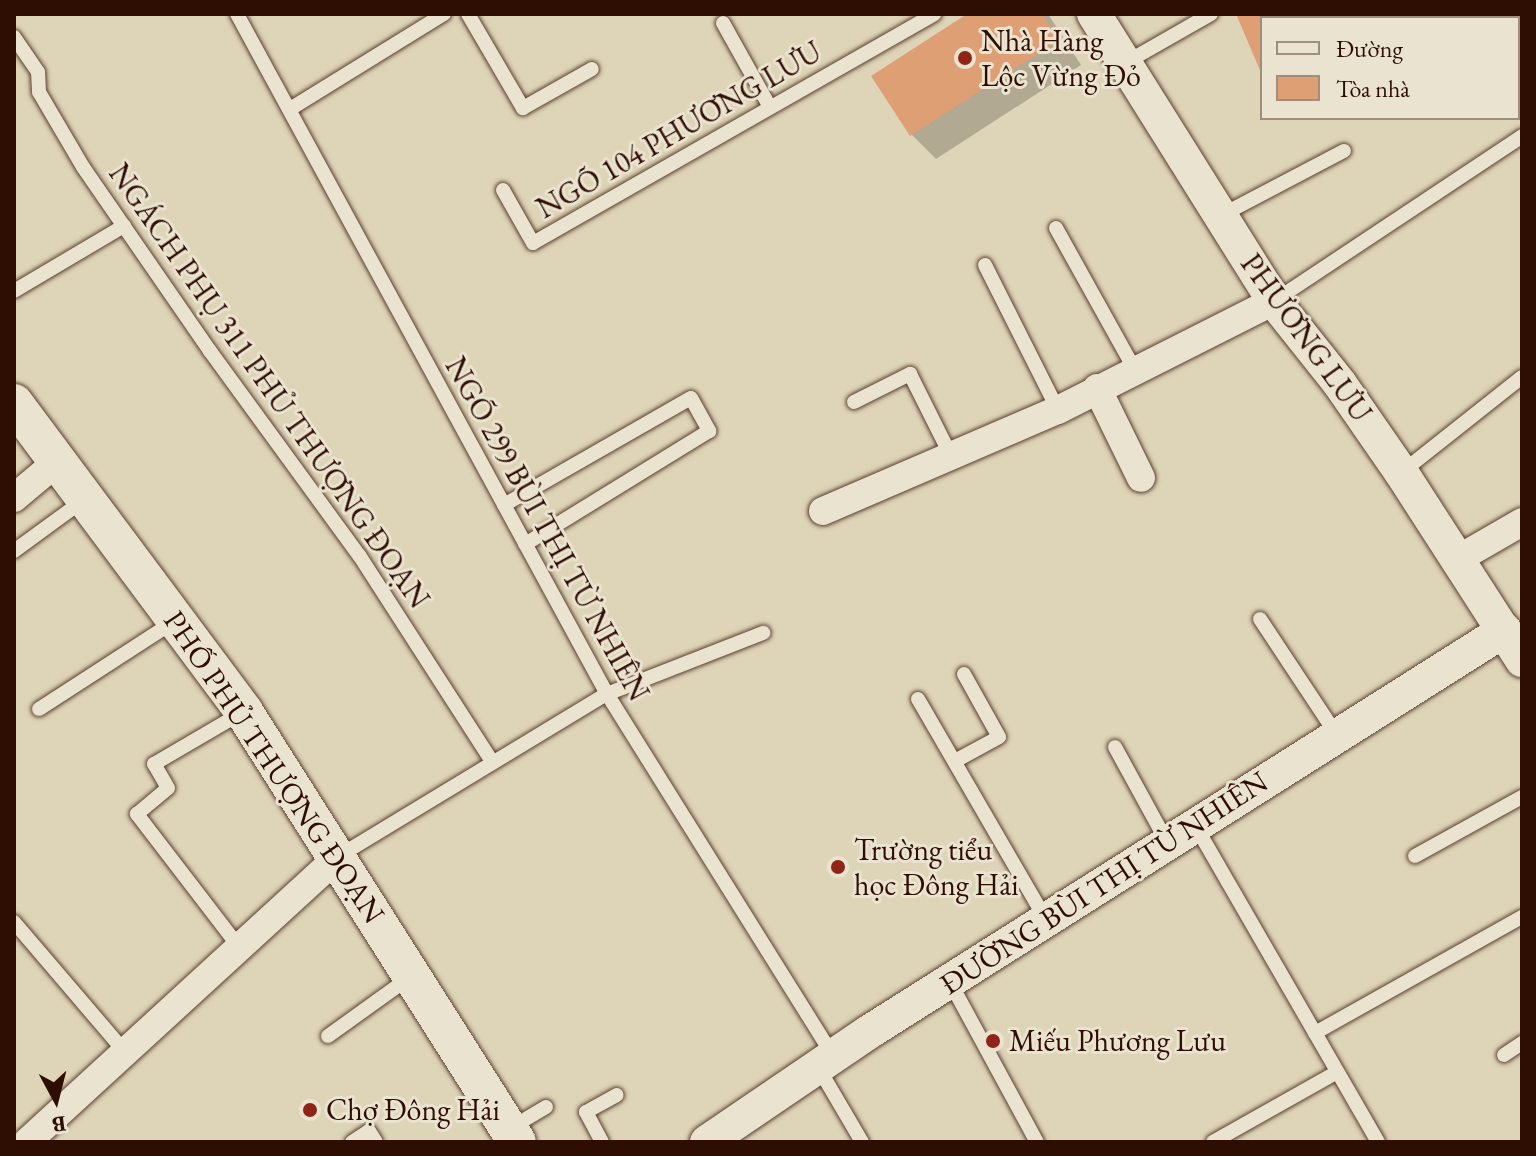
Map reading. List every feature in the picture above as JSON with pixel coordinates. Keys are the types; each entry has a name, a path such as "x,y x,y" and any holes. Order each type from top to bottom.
{"main road":[{"name":"PHỐ PHỦ THƯỢNG ĐOẠN","path":"14,403 244,712 339,856 513,1135"}],"street":[{"name":"PHƯƠNG LƯU","path":"1094,14 1274,301 1340,384 1401,472 1522,660"},
{"path":"823,511 1058,410 1274,301"},
{"path":"1097,388 1141,478"},
{"path":"14,498 57,462"},
{"path":"1458,559 1522,522"},
{"name":"ĐƯỜNG BÙI THỊ TỪ NHIÊN","path":"707,1142 950,981 1336,734 1505,630"},
{"path":"27,1142 339,856"}],"lane":[{"name":"NGÕ 299 BÙI THỊ TỪ NHIÊN","path":"237,14 607,694 826,1062 862,1142"},
{"path":"290,109 444,14"},
{"path":"468,14 523,108 592,69"},
{"name":"NGÕ 104 PHƯƠNG LƯU","path":"503,190 533,243 934,14"},
{"path":"1124,63 1211,14"},
{"path":"723,23 770,107"},
{"name":"NGÁCH PHỤ 311 PHỦ THƯỢNG ĐOẠN","path":"14,37 38,72 39,92 83,167 210,351 359,555 492,761"},
{"path":"1274,301 1522,136"},
{"path":"1219,216 1344,151"},
{"path":"14,291 124,226"},
{"path":"1056,228 1135,370"},
{"path":"985,265 1058,410"},
{"path":"854,402 910,374 951,456"},
{"path":"1401,472 1522,377"},
{"path":"504,505 691,398 709,431 525,544"},
{"path":"14,551 85,499"},
{"path":"1260,619 1336,734"},
{"path":"39,709 175,620"},
{"path":"339,856 607,694 763,633"},
{"path":"955,761 999,737 964,674"},
{"path":"918,699 1047,920"},
{"path":"239,947 137,814 168,788 154,764 244,712"},
{"path":"1115,747 1181,833 1315,1033 1378,1142"},
{"path":"1415,856 1522,797"},
{"path":"1315,1033 1522,917"},
{"path":"14,922 125,1052"},
{"path":"328,1036 413,975"},
{"path":"950,981 1037,1142"},
{"path":"1504,1055 1522,1043"},
{"path":"1213,1142 1337,1072"},
{"path":"602,1142 586,1112 617,1095"},
{"path":"513,1135 546,1107"},
{"path":"352,1142 369,1131 376,1142"}],"building":[{"name":"Nhà Hàng Lộc Vừng Đỏ","path":"967,14 1042,14 1059,40 910,136 871,76"},
{"path":"1236,14 1270,16 1260,16 1260,70"}],"place":[{"name":"Nhà Hàng Lộc Vừng Đỏ","path":"965,58"},
{"name":"Trường tiểu học Đông Hải","path":"838,867"},
{"name":"Miếu Phương Lưu","path":"993,1041"},
{"name":"Chợ Đông Hải","path":"310,1110"}]}
